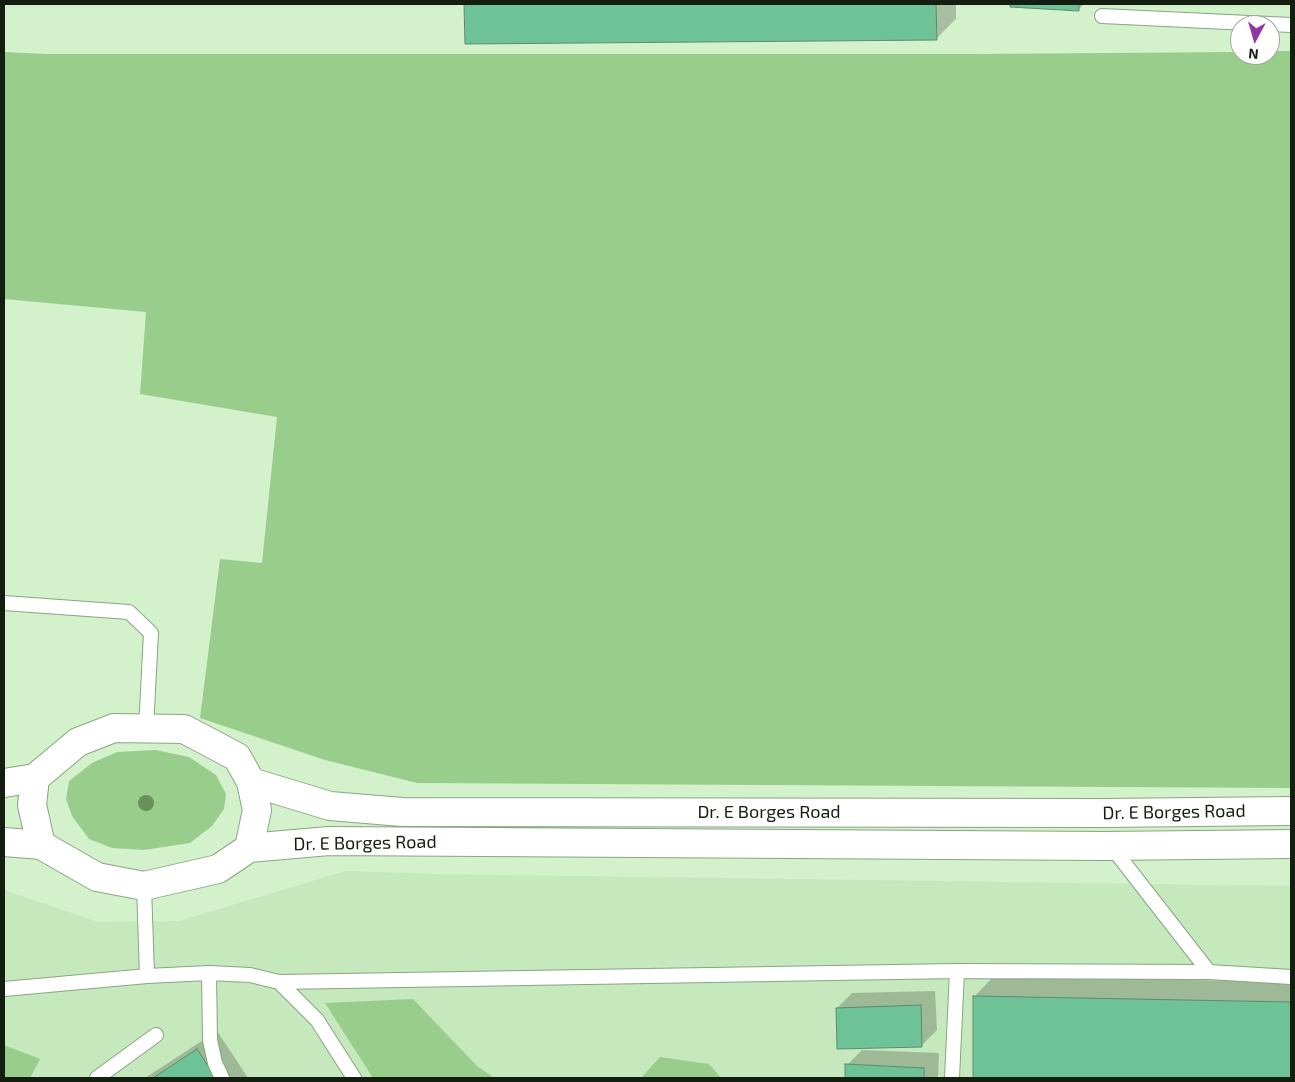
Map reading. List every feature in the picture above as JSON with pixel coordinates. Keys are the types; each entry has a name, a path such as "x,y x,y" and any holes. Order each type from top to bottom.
{"main road":[{"path":"4,783 34,778 78,742 114,728 184,730 237,757 251,782 257,810 249,848 218,869 144,886 97,877 41,845 4,842"},
{"path":"34,778 32,805 41,845"},
{"name":"Dr. E Borges Road","path":"251,782 330,806 402,812 1291,811"},
{"name":"Dr. E Borges Road","path":"249,848 329,841 1110,846 1291,844"}],"lane":[{"path":"1102,16 1291,25"},
{"path":"4,603 129,612 151,633 146,729"},
{"path":"1110,846 1209,972"},
{"path":"144,886 147,976"},
{"path":"952,1078 957,971"},
{"path":"4,989 147,976 209,973 250,974 279,982 957,971 1209,972 1291,977"},
{"path":"209,973 210,1040 215,1063 222,1078"},
{"path":"279,982 317,1020 354,1078"},
{"path":"97,1078 156,1035"}],"shaded area":[{"path":"1280,51 1291,51 1291,788 417,783 325,760 200,718 220,559 262,563 277,417 140,394 146,312 4,299 4,52 46,54 978,54 1230,52 1230,65 1280,65"},
{"path":"155,750 189,757 216,775 226,794 224,809 212,826 190,843 144,850 112,848 89,839 72,816 66,799 69,781 92,763 117,752"},
{"path":"346,871 433,874 1291,886 1291,1078 4,1078 4,890 98,922 179,921"},
{"path":"413,999 477,1066 494,1078 373,1078 325,1003"},
{"path":"4,1045 40,1059 30,1078 4,1078"},
{"path":"660,1057 709,1064 721,1078 641,1078"}],"building":[{"path":"464,4 936,4 937,40 465,44"},
{"path":"1010,4 1079,4 1079,11 1010,7"},
{"path":"973,996 1291,1002 1291,1078 973,1078"},
{"path":"921,1005 922,1047 837,1049 836,1008"},
{"path":"197,1049 216,1078 153,1078"},
{"path":"845,1064 924,1068 924,1078 845,1078"}]}
